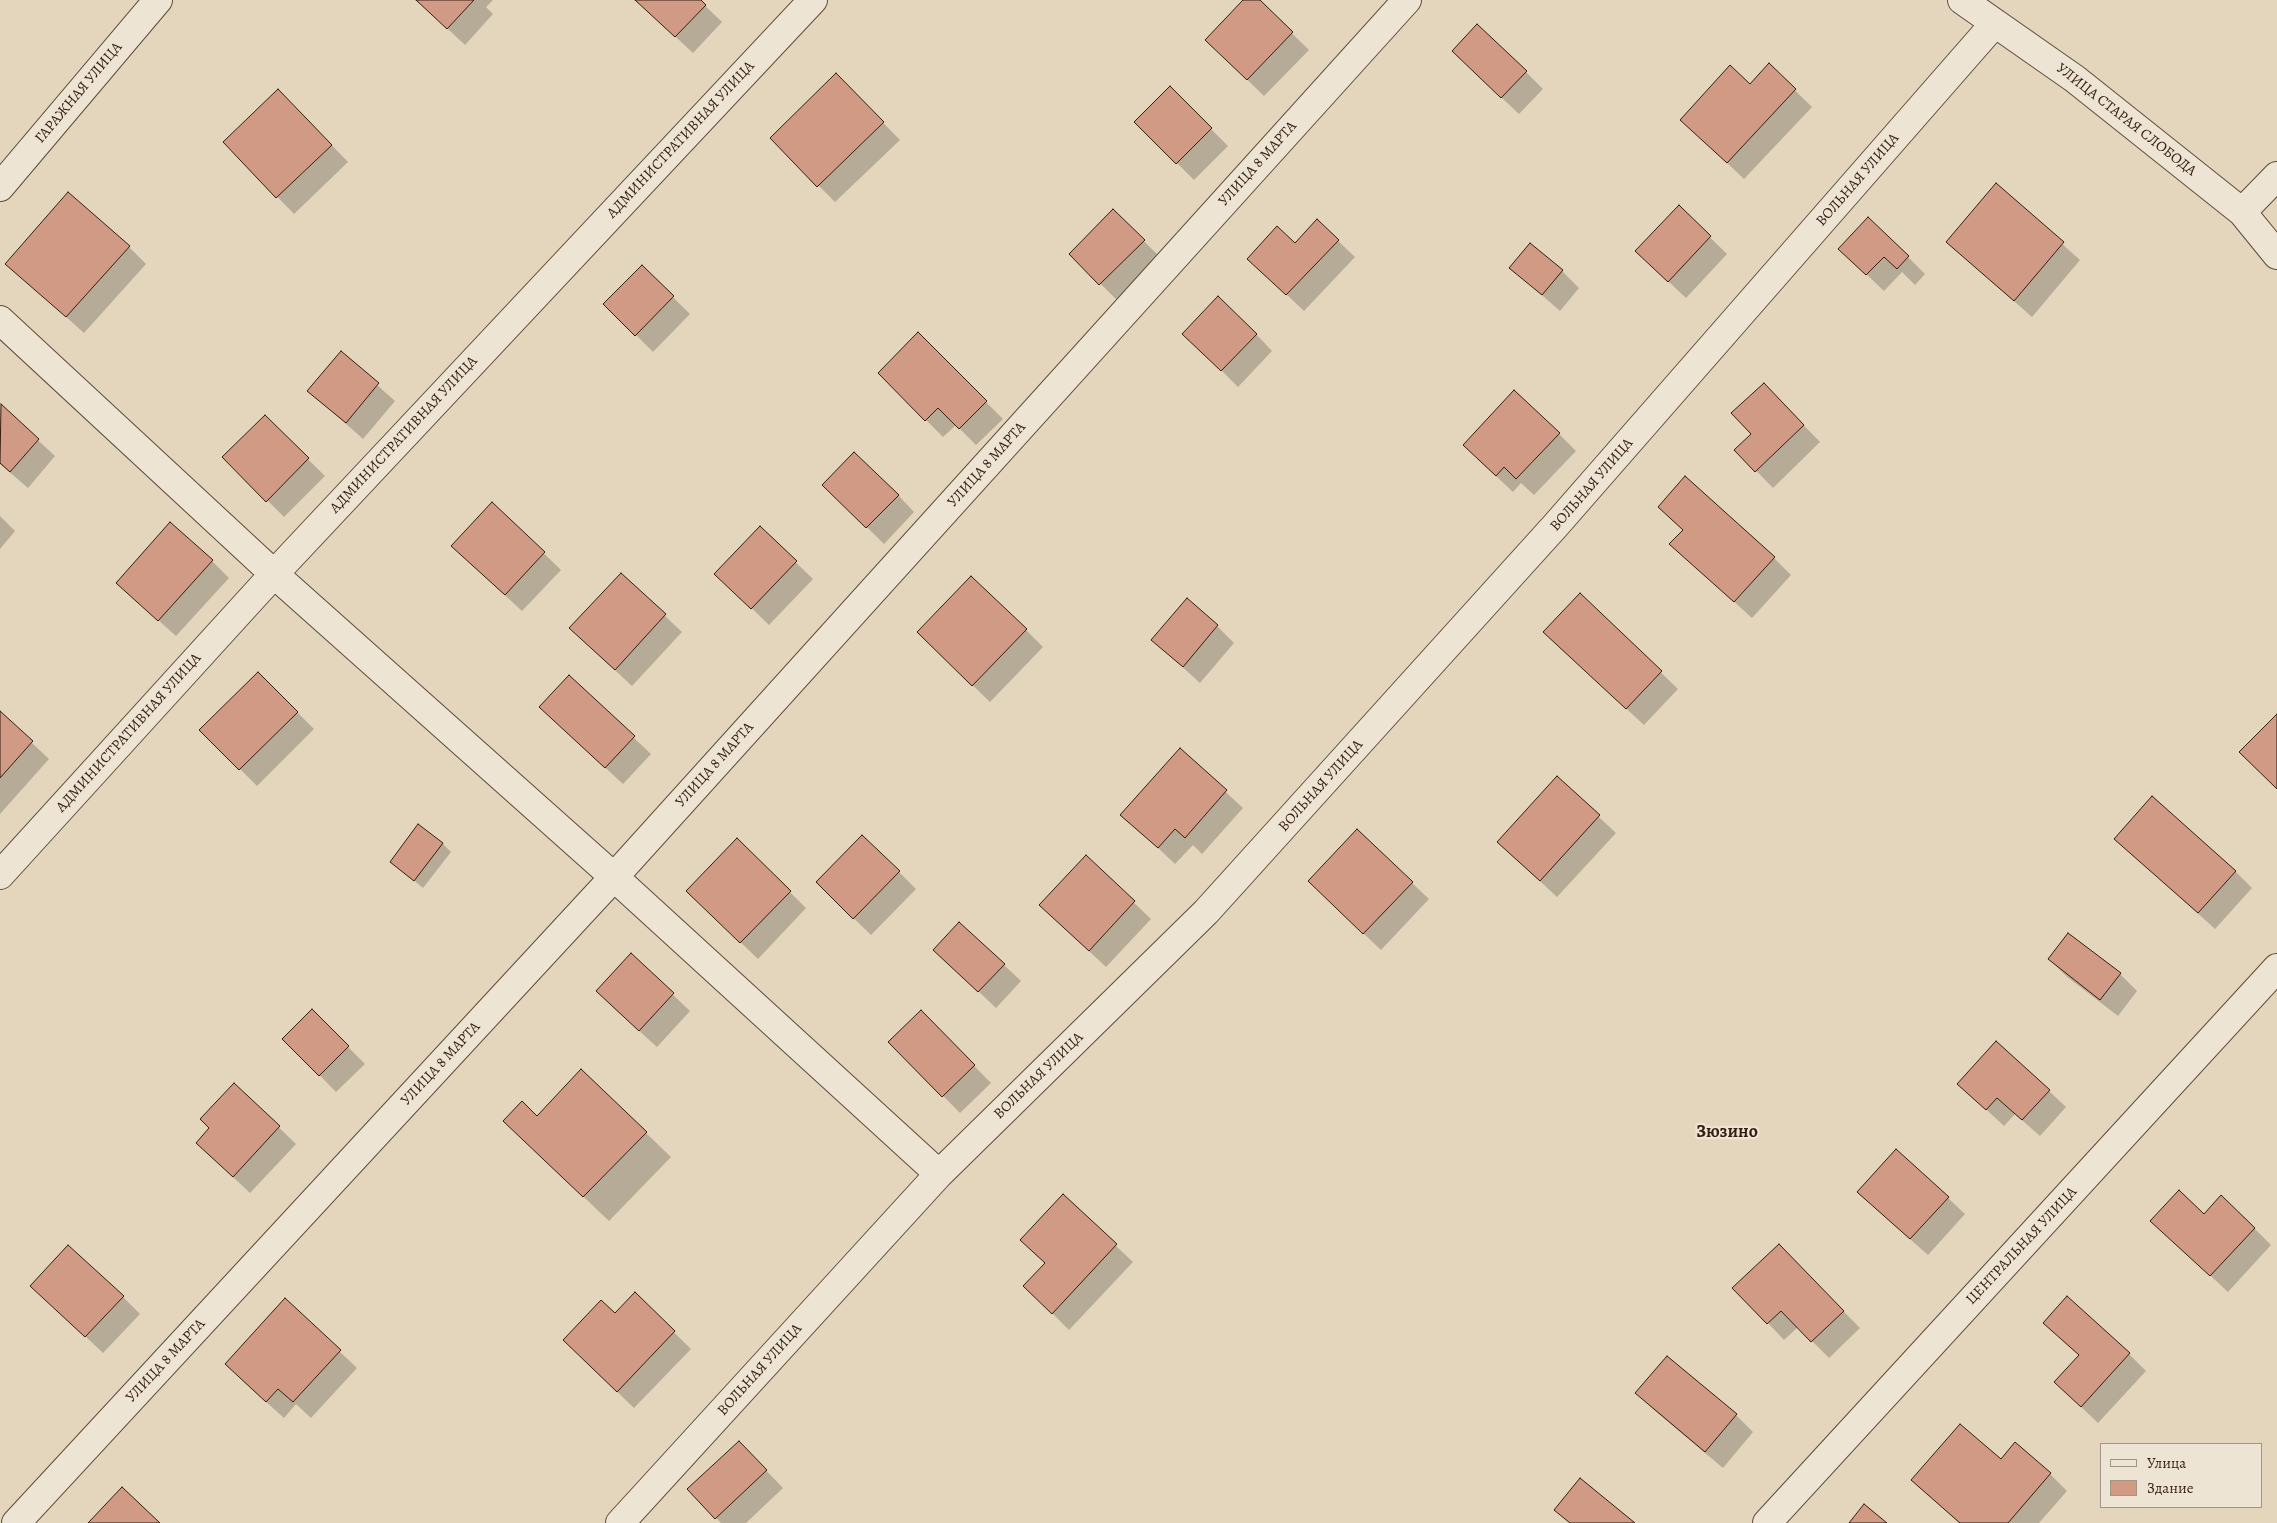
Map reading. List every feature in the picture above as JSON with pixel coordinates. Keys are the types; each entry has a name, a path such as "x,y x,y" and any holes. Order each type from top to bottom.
{"street":[{"name":"ГАРАЖНАЯ УЛИЦА","path":"0,187 158,0"},
{"name":"АДМИНИСТРАТИВНАЯ УЛИЦА","path":"0,875 274,574 813,0"},
{"name":"УЛИЦА 8 МАРТА","path":"16,1523 614,877 1407,0"},
{"name":"УЛИЦА СТАРАЯ СЛОБОДА","path":"1962,0 2075,79 2242,212 2277,255"},
{"name":"ВОЛЬНАЯ УЛИЦА","path":"620,1523 939,1174 1206,912 1556,525 1995,23"},
{"path":"2242,212 2277,176"},
{"path":"0,320 274,574 614,877 939,1174"},
{"name":"ЦЕНТРАЛЬНАЯ УЛИЦА","path":"1767,1523 2277,968"}],"building":[{"path":"416,0 474,0 447,29"},
{"path":"635,0 701,0 706,5 675,37"},
{"path":"1243,0 1260,0 1293,32 1247,80 1205,40"},
{"path":"1477,24 1527,71 1501,98 1452,51"},
{"path":"1769,63 1796,89 1727,163 1680,120 1730,65 1750,84"},
{"path":"836,73 884,122 817,187 770,138"},
{"path":"1170,86 1212,128 1176,164 1134,122"},
{"path":"278,89 332,145 276,198 223,142"},
{"path":"1996,183 2064,242 2014,301 1946,242"},
{"path":"68,192 130,246 66,317 5,264"},
{"path":"1679,205 1711,236 1668,282 1635,251"},
{"path":"1113,209 1145,240 1099,285 1069,254"},
{"path":"1868,217 1909,256 1897,269 1884,257 1866,275 1838,249"},
{"path":"1317,219 1339,240 1286,295 1247,259 1277,226 1295,243"},
{"path":"1530,243 1563,270 1542,295 1509,268"},
{"path":"642,265 674,296 635,336 603,304"},
{"path":"1218,296 1257,334 1221,371 1182,334"},
{"path":"918,332 987,401 959,429 938,408 925,421 878,373"},
{"path":"341,351 379,383 346,423 307,391"},
{"path":"1764,383 1804,425 1755,472 1734,450 1751,434 1731,413"},
{"path":"1514,390 1560,433 1516,479 1504,467 1496,476 1463,445"},
{"path":"1,404 39,439 10,472 0,463"},
{"path":"265,415 309,458 266,502 222,457"},
{"path":"854,452 899,495 866,528 822,485"},
{"path":"1685,476 1775,557 1734,602 1669,544 1683,530 1658,507"},
{"path":"492,502 545,552 505,595 451,546"},
{"path":"170,522 213,560 158,621 116,583"},
{"path":"760,526 797,561 751,609 714,574"},
{"path":"621,573 666,614 615,670 569,628"},
{"path":"971,576 1027,629 972,686 917,632"},
{"path":"1580,593 1662,671 1626,709 1543,632"},
{"path":"1187,598 1218,625 1183,667 1151,640"},
{"path":"258,672 298,712 239,770 199,730"},
{"path":"569,675 635,736 605,768 539,707"},
{"path":"0,711 33,741 0,778"},
{"path":"2277,714 2277,789 2239,752"},
{"path":"1180,748 1227,790 1185,838 1175,829 1158,848 1120,815"},
{"path":"1557,776 1600,815 1540,881 1497,842"},
{"path":"2152,796 2236,871 2198,913 2114,839"},
{"path":"418,824 443,843 414,881 390,862"},
{"path":"1357,829 1413,882 1363,934 1308,881"},
{"path":"862,835 900,871 853,919 816,882"},
{"path":"737,838 791,891 740,943 686,891"},
{"path":"1086,855 1135,901 1089,951 1039,905"},
{"path":"959,922 1005,964 978,992 933,950"},
{"path":"2068,933 2121,973 2100,1000 2048,959"},
{"path":"631,953 674,993 639,1031 596,991"},
{"path":"312,1009 349,1046 319,1076 282,1039"},
{"path":"921,1010 975,1065 942,1097 888,1042"},
{"path":"1996,1041 2050,1090 2022,1120 1997,1098 1986,1110 1957,1084"},
{"path":"581,1069 647,1132 583,1197 503,1121 522,1101 537,1116"},
{"path":"234,1083 280,1126 233,1177 196,1143 209,1128 200,1119"},
{"path":"1896,1149 1949,1197 1910,1239 1857,1192"},
{"path":"2179,1190 2204,1214 2221,1195 2255,1228 2210,1276 2150,1221"},
{"path":"1063,1194 1117,1244 1052,1314 1023,1286 1045,1263 1020,1240"},
{"path":"1779,1244 1844,1311 1811,1342 1781,1311 1767,1324 1732,1288"},
{"path":"68,1245 124,1296 85,1337 30,1286"},
{"path":"635,1292 675,1331 617,1392 563,1340 601,1300 615,1313"},
{"path":"2067,1296 2130,1353 2081,1407 2054,1382 2079,1355 2043,1323"},
{"path":"285,1298 341,1350 293,1402 278,1389 266,1402 225,1364"},
{"path":"1667,1356 1737,1414 1705,1452 1635,1393"},
{"path":"1960,1424 2001,1459 2015,1442 2051,1473 2008,1523 1960,1523 1911,1480"},
{"path":"739,1441 767,1470 715,1519 687,1489"},
{"path":"1580,1478 1635,1523 1570,1523 1554,1510"},
{"path":"122,1487 160,1523 88,1523"},
{"path":"1864,1504 1887,1523 1849,1523"}],"district":[{"name":"Зюзино","path":"1727,1133"}]}
